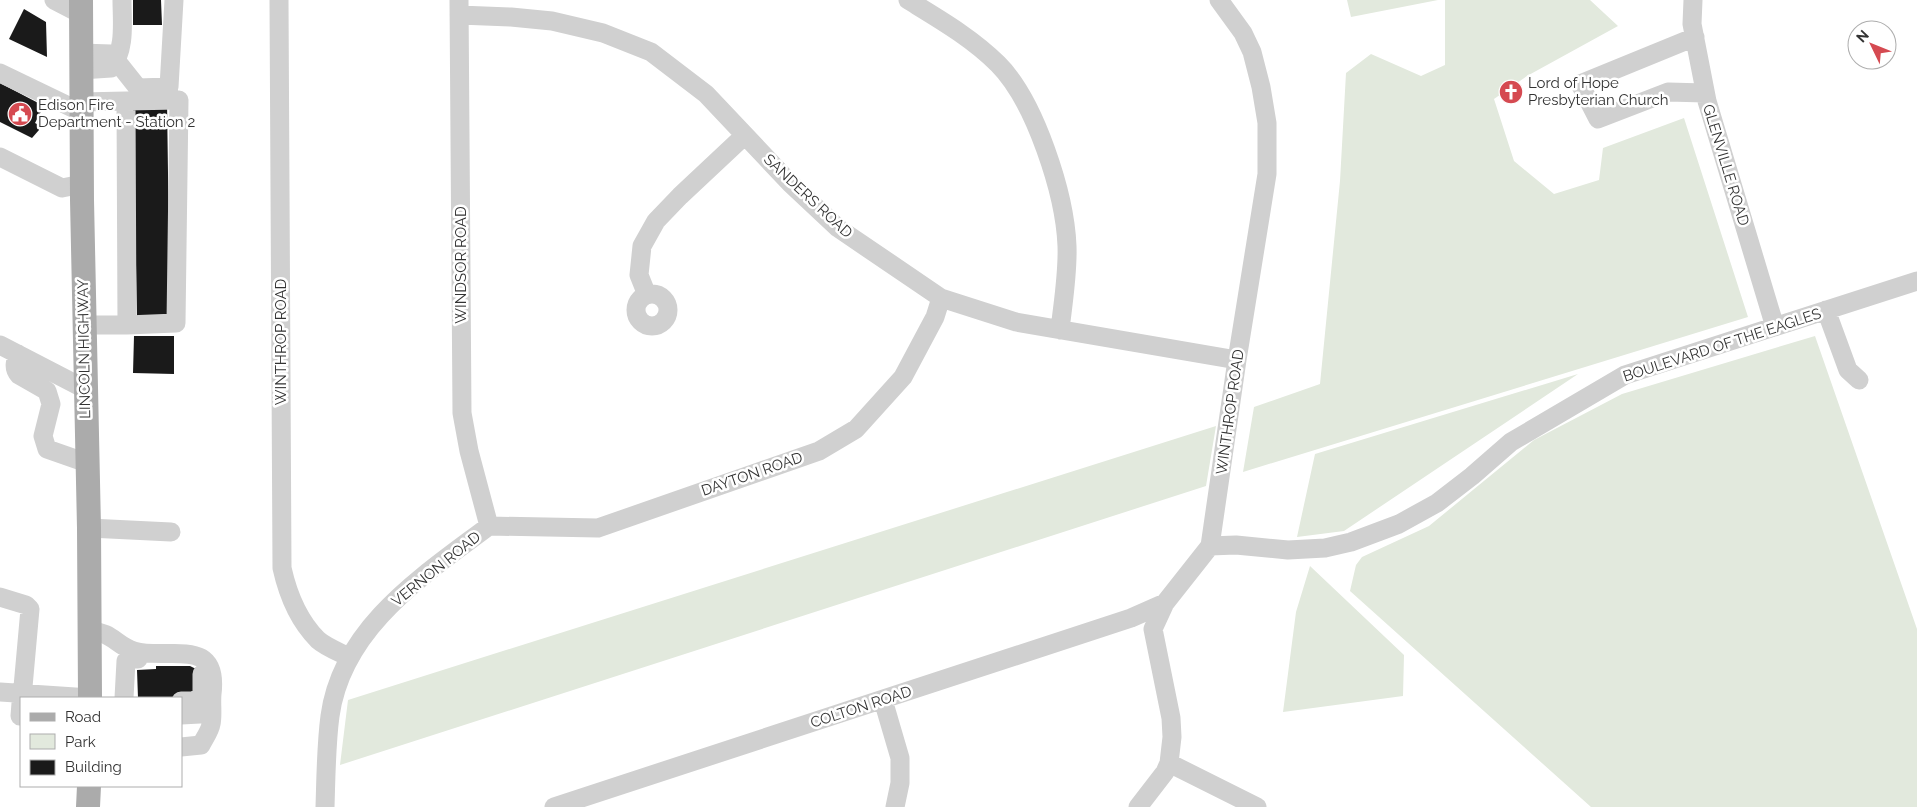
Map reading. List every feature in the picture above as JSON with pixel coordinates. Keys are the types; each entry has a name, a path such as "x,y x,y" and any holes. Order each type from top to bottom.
{"main road":[{"name":"LINCOLN HIGHWAY","path":"81,7 90,697"},
{"path":"88,787 88,807"}],"street":[{"path":"54,0 81,7"},
{"path":"81,61 111,68 117,60 122,36 122,0"},
{"path":"117,60 138,88 169,88 174,0"},
{"name":"WINTHROP ROAD","path":"279,0 282,568 288,593 301,618 319,641 349,657"},
{"path":"908,0 958,32 998,64 1017,88 1048,153 1062,212 1067,245 1060,330"},
{"name":"WINTHROP ROAD","path":"1210,546 1267,174 1268,123 1252,52 1243,33 1219,0"},
{"name":"GLENVILLE ROAD","path":"1693,0 1692,24 1705,93 1775,327"},
{"name":"SANDERS ROAD","path":"459,7 511,17 552,21 603,33 651,52 706,94 744,136 838,228 941,298 1016,322 1237,360"},
{"name":"WINDSOR ROAD","path":"459,7 462,413 469,451 489,526"},
{"path":"1695,37 1580,84 1598,119 1668,92 1705,93"},
{"path":"0,73 81,107 126,101 179,100 176,322 84,325"},
{"path":"126,101 127,325"},
{"path":"647,295 639,274 642,246 656,221 744,136"},
{"path":"0,157 62,188 82,184"},
{"name":"BOULEVARD OF THE EAGLES","path":"1210,546 1236,545 1288,550 1325,548 1351,542 1398,524 1438,503 1511,442 1624,375 1917,280"},
{"name":"DAYTON ROAD","path":"489,526 598,528 819,452 856,429 904,377 935,317 941,298"},
{"path":"1826,310 1848,370 1859,380"},
{"path":"0,345 85,389"},
{"path":"18,354 14,364 15,371 47,391"},
{"path":"51,372 47,391 51,404 43,436 47,449 87,463"},
{"name":"VERNON ROAD","path":"326,807 326,767 330,715 337,688 349,657 371,627 397,598 489,526"},
{"path":"89,528 171,532"},
{"path":"1138,807 1165,772 1169,763 1172,737 1171,718 1153,629 1165,602 1210,546"},
{"path":"0,597 26,605 30,609 22,697"},
{"name":"COLTON ROAD","path":"554,807 590,802 883,700 1131,618 1165,602"},
{"path":"89,631 103,632 152,664 193,664 197,666 202,673 200,714 182,714"},
{"path":"124,697 126,661 136,655 196,655 208,664 212,669 213,686 211,725 201,745 182,747"},
{"path":"0,692 20,697"},
{"path":"182,701 194,701 202,695"},
{"path":"883,700 900,758 900,783 895,807"},
{"path":"182,722 211,720"},
{"path":"1169,763 1257,807"}],"green space":[{"path":"1347,0 1438,0 1351,17"},
{"path":"1445,0 1590,0 1618,26 1527,76 1494,99 1514,161 1554,194 1599,180 1603,148 1684,118 1748,317 1243,472 1254,407 1320,384 1340,181 1346,73 1371,54 1421,76 1445,65"},
{"path":"1815,336 1917,629 1917,807 1591,807 1350,591 1356,565 1362,557 1429,526 1534,440 1622,394"},
{"path":"1578,374 1344,531 1297,537 1315,454"},
{"path":"1216,426 1206,486 340,765 348,700"},
{"path":"1310,566 1404,655 1403,696 1283,712 1296,612"}],"building":[{"path":"133,0 161,0 162,25 133,25"},
{"path":"24,9 46,22 47,57 9,39"},
{"name":"Edison Fire Department - Station 2","path":"0,83 44,106 35,123 39,125 39,130 32,138 0,122"},
{"path":"167,101 170,318 137,318 133,102"},
{"path":"134,336 174,336 174,374 133,373"},
{"path":"156,666 190,666 198,670 193,698 138,697 137,670 156,669"}],"place":[{"name":"Lord of Hope Presbyterian Church","path":"1511,92"},
{"name":"Edison Fire Department - Station 2","path":"20,114"}]}
